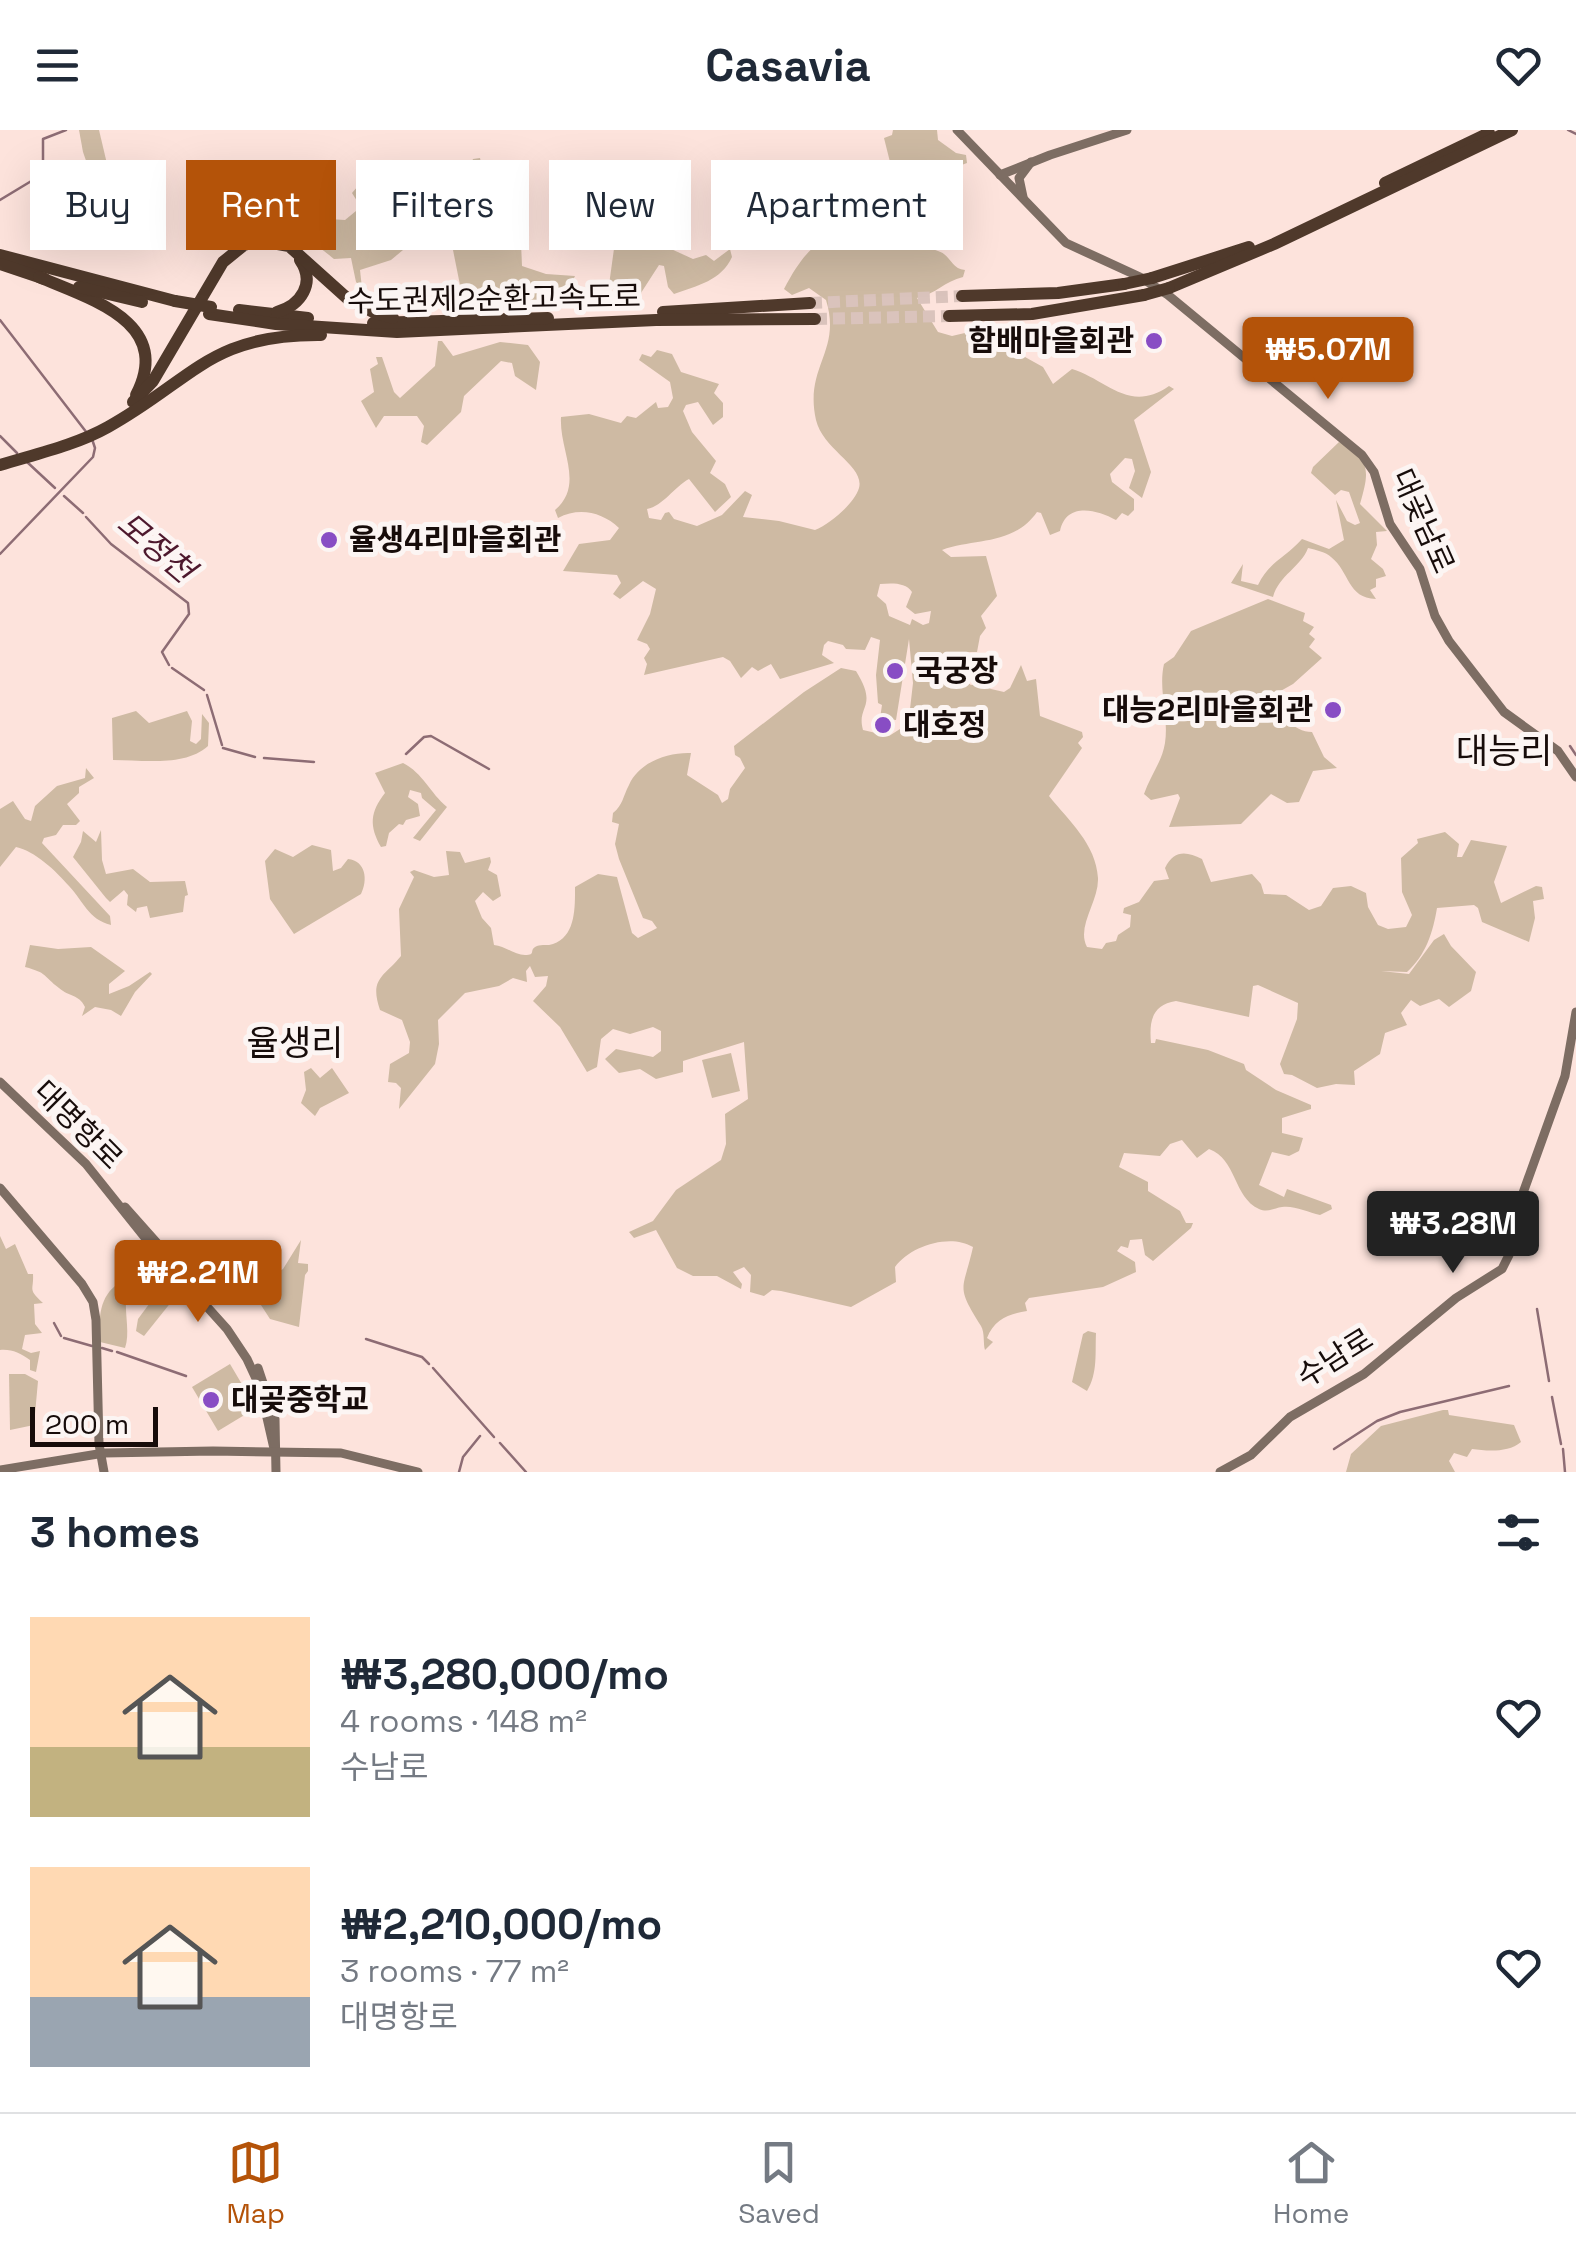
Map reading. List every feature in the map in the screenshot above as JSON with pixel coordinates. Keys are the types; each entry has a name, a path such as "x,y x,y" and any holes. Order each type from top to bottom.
{"highway":[{"path":"962,296 1058,293 1152,278 1249,247 1496,130"},
{"path":"949,316 1032,314 1144,296 1274,244 1512,130"},
{"path":"129,409 153,382 223,262 236,249 253,242 280,243 298,251 331,286 374,313 426,322"},
{"path":"129,409 159,380 228,262 242,251 259,246 278,247 297,256 308,278 298,301 270,314 248,311"},
{"name":"수도권제2순환고속도로","path":"0,255 174,305"},
{"name":"수도권제2순환고속도로","path":"0,264 39,277 276,324 397,332 810,303"},
{"path":"39,277 110,309 136,330 144,351 145,373 129,409"},
{"name":"수도권제2순환고속도로","path":"210,310 351,323 589,321"},
{"name":"수도권제2순환고속도로","path":"609,320 815,319"},
{"path":"3,460 92,431 220,352 256,340 287,335 397,332"}],"street":[{"name":"대곶남로","path":"957,130 1066,243 1140,277 1168,295 1362,454 1374,472 1390,524 1420,570 1443,632 1495,702 1512,720 1558,751 1576,777"},
{"path":"1000,175 1033,160 1127,130"},
{"path":"979,153 1002,165 1033,160"},
{"path":"1025,202 1019,178 1033,160"},
{"name":"수남로","path":"1220,1472 1251,1455 1290,1417 1364,1374 1456,1298 1502,1268 1509,1255 1523,1193 1565,1076 1576,1012"},
{"name":"대명항로","path":"0,1082 129,1210 250,1354 272,1404 277,1432 276,1472"},
{"path":"0,1188 82,1284 92,1302 104,1472"},
{"path":"0,1470 100,1454 341,1453 418,1472"}],"shaded area":[{"path":"79,130 99,130 106,160 86,160"},
{"path":"893,130 937,130 938,140 966,155 967,163 890,160 884,138 892,135"},
{"path":"356,211 356,250 403,250 391,260 360,270 362,288 356,282 351,258 334,259 323,250 336,250 336,219 345,220"},
{"path":"453,250 521,250 522,266 546,274 575,276 558,311 534,303 506,301 489,308 474,305 462,295"},
{"path":"614,250 673,250 693,259 706,255 714,261 730,250 728,265 715,277 674,294 668,287 664,266 659,265 639,296 626,300 609,285"},
{"path":"811,250 942,253 965,270 963,277 917,298 938,332 952,336 986,328 993,339 1043,367 1053,384 1072,369 1130,396 1155,394 1169,386 1174,389 1134,420 1151,472 1142,498 1129,488 1135,471 1132,459 1125,458 1110,474 1112,482 1134,499 1134,510 1128,516 1122,513 1116,520 1091,511 1075,512 1063,522 1060,531 1050,535 1037,512 1017,531 1005,536 942,550 951,557 986,556 997,596 981,616 986,628 977,652 961,652 967,682 981,682 1004,692 1021,665 1027,681 1036,679 1040,716 1082,732 1078,743 1082,748 1049,796 1080,834 1096,866 1097,887 1084,931 1087,947 1102,949 1106,943 1116,941 1130,927 1131,915 1123,913 1124,908 1139,902 1154,881 1169,879 1165,868 1181,854 1202,859 1211,882 1252,874 1264,894 1286,895 1309,910 1321,906 1333,888 1351,886 1366,893 1368,907 1378,925 1388,929 1406,927 1412,915 1402,892 1401,858 1418,843 1417,839 1445,832 1459,844 1457,857 1462,857 1471,840 1507,846 1494,882 1501,903 1536,886 1542,887 1544,899 1533,901 1535,918 1529,942 1482,922 1474,905 1437,908 1428,943 1414,965 1407,972 1381,971 1409,974 1434,940 1444,934 1476,972 1471,991 1449,1007 1439,999 1420,1006 1411,1000 1401,1013 1407,1025 1385,1033 1380,1054 1354,1071 1355,1085 1317,1088 1284,1074 1280,1064 1297,1019 1298,1003 1258,985 1253,986 1249,1017 1176,1001 1157,1010 1151,1043 1156,1039 1208,1050 1244,1064 1246,1070 1276,1090 1311,1105 1311,1109 1282,1118 1282,1133 1303,1138 1299,1151 1289,1156 1272,1152 1259,1185 1284,1197 1287,1189 1331,1205 1332,1209 1320,1215 1291,1207 1259,1209 1244,1196 1218,1154 1209,1149 1197,1158 1182,1140 1170,1144 1160,1156 1124,1153 1119,1167 1148,1182 1148,1191 1180,1211 1186,1223 1193,1223 1191,1228 1153,1261 1145,1255 1142,1239 1130,1240 1128,1248 1121,1246 1117,1251 1135,1262 1136,1272 1103,1287 1029,1298 1025,1303 1027,1311 998,1322 987,1338 993,1342 985,1350 982,1329 964,1294 973,1247 964,1243 931,1244 910,1253 895,1267 896,1282 851,1307 781,1291 772,1290 764,1296 750,1292 751,1275 744,1267 733,1272 742,1284 741,1289 717,1276 693,1276 677,1268 656,1230 634,1238 629,1232 653,1221 676,1190 721,1160 726,1144 725,1114 748,1099 744,1042 683,1061 683,1072 656,1079 640,1069 619,1073 605,1059 616,1049 653,1057 661,1051 661,1031 653,1027 630,1034 613,1029 601,1039 597,1067 587,1072 560,1027 533,1001 546,986 548,976 535,977 530,966 526,971 527,982 513,978 499,986 465,993 438,1020 435,1064 399,1109 401,1088 388,1082 390,1064 409,1053 410,1042 402,1020 380,1010 376,991 380,979 401,956 399,909 414,877 410,872 434,877 449,875 446,851 460,852 465,863 490,857 488,870 497,875 501,896 493,901 483,892 475,901 491,928 494,945 529,955 537,946 551,945 566,935 573,920 575,887 598,874 617,877 632,933 638,938 657,928 643,918 615,844 619,824 612,822 613,813 640,770 673,754 691,753 687,775 718,795 722,803 745,768 735,755 734,746 841,668 856,671 863,683 863,730 889,736 900,729 902,709 910,709 913,683 909,639 896,720 880,718 882,705 878,703 876,675 880,640 871,637 865,650 846,649 828,641 822,655 834,663 780,679 771,664 758,671 752,667 741,678 723,657 644,675 644,658 650,649 637,640 650,614 656,589 643,581 620,599 613,594 621,583 617,575 563,571 579,544 610,540 619,528 590,513 558,518 555,510 564,500 570,478 561,417 589,414 621,423 627,416 636,418 656,402 658,408 668,407 673,398 670,382 639,360 642,354 651,357 657,350 672,354 681,372 719,384 714,393 723,403 723,417 713,425 698,402 686,405 683,411 692,432 716,461 710,473 725,484 731,497 715,512 689,479 647,509 649,518 661,520 669,512 674,519 697,526 722,515 745,491 752,495 743,517 815,530 841,513 852,500 859,488 856,472 820,431 816,420 815,386 830,333 826,300 809,288 792,295 784,289","holes":["880,584 898,584 912,592 906,607 915,614 931,611 929,623 923,625 912,619 910,625 889,616 886,604 877,596"]},
{"path":"438,341 453,356 500,342 528,345 540,362 536,390 515,376 512,363 501,361 464,396 461,412 427,445 421,442 424,426 417,416 384,416 376,428 361,401 374,392 370,369 378,364 376,357 382,357 394,392 400,398 435,366"},
{"path":"1339,442 1363,460 1366,475 1360,504 1387,531 1376,532 1377,545 1371,559 1386,576 1376,579 1376,587 1370,590 1376,599 1359,594 1329,555 1308,548 1273,597 1231,583 1243,564 1241,581 1258,585 1272,565 1302,539 1329,549 1344,540 1336,500 1347,521 1360,523 1349,492 1341,490 1335,495 1311,473"},
{"path":"1268,599 1305,613 1303,621 1314,627 1309,634 1315,639 1309,647 1322,658 1293,684 1270,697 1287,720 1312,732 1324,757 1337,768 1313,771 1299,802 1287,803 1271,794 1241,824 1169,827 1178,794 1151,800 1144,794 1165,743 1164,664 1174,657 1191,631"},
{"path":"136,711 149,723 187,711 192,721 190,741 196,744 201,739 202,714 209,723 208,746 175,760 113,760 112,718"},
{"path":"403,763 447,807 420,841 413,838 436,810 421,793 410,790 408,797 418,804 420,816 399,824 389,833 386,846 381,847 373,819 385,793 375,773"},
{"path":"86,768 94,778 79,787 79,793 67,804 80,821 63,825 56,835 44,838 42,843 110,916 111,925 92,914 58,874 30,853 16,847 0,867 0,809 13,801 25,819 31,821 35,806 57,786 85,778"},
{"path":"101,830 106,874 133,869 150,882 185,881 188,895 183,912 150,918 147,906 137,908 136,912 127,905 124,890 110,902 73,857 83,831 96,842"},
{"path":"312,845 331,850 333,871 348,859 359,863 364,883 361,894 294,934 270,899 265,861 275,849 293,857"},
{"path":"30,945 58,949 91,947 125,971 109,984 109,994 152,974 121,1016 95,1007 82,1016 85,1007 80,1000 42,973 25,967"},
{"path":"731,1053 740,1091 712,1098 702,1060"},
{"path":"311,1068 320,1078 332,1068 349,1093 320,1108 315,1116 301,1103 306,1090 304,1072"},
{"path":"0,1236 6,1249 15,1244 28,1274 33,1274 33,1292 43,1303 34,1304 35,1324 42,1333 25,1335 22,1349 40,1351 36,1372 30,1370 30,1360 23,1355 0,1350"},
{"path":"301,1240 298,1263 308,1264 308,1271 299,1327 270,1319 259,1302 268,1278 283,1269"},
{"path":"115,1286 126,1300 125,1348 100,1342 103,1305"},
{"path":"158,1292 172,1301 144,1336 136,1331 138,1319"},
{"path":"1096,1333 1094,1370 1087,1391 1072,1382 1083,1334"},
{"path":"230,1364 256,1408 218,1431 192,1387"},
{"path":"9,1374 25,1374 38,1381 34,1425 10,1430"},
{"path":"1448,1410 1449,1415 1514,1425 1521,1442 1504,1450 1472,1449 1467,1457 1454,1453 1449,1461 1455,1472 1346,1472 1351,1454 1381,1426"}],"waterway":[{"path":"0,200 38,177 43,167 43,139 66,130"},
{"path":"1568,130 1576,134"},
{"path":"0,320 87,433"},
{"name":"모정천","path":"0,436 17,453"},
{"path":"0,554 93,457 92,439"},
{"name":"모정천","path":"27,462 55,488"},
{"name":"모정천","path":"64,496 83,513"},
{"name":"모정천","path":"86,517 111,544 188,603 189,614 162,652 169,665"},
{"name":"모정천","path":"172,668 204,690"},
{"name":"모정천","path":"207,695 222,745"},
{"name":"모정천","path":"406,754 424,737 431,736 489,769"},
{"path":"1570,746 1576,755"},
{"name":"모정천","path":"223,748 255,757"},
{"name":"모정천","path":"264,758 314,762"},
{"path":"1537,1309 1549,1381"},
{"path":"54,1323 61,1336"},
{"path":"64,1338 92,1346"},
{"path":"366,1339 422,1357 429,1364"},
{"path":"102,1348 112,1351"},
{"path":"117,1352 186,1376"},
{"path":"433,1368 494,1437"},
{"path":"1334,1449 1377,1421 1400,1412 1509,1386"},
{"path":"1552,1397 1561,1444"},
{"path":"459,1472 463,1457 480,1436"},
{"path":"500,1443 526,1472"},
{"path":"1563,1449 1565,1472"}],"tunnel":[{"path":"810,303 962,296"},
{"path":"815,319 949,316"}],"place":[{"name":"함배마을회관","path":"1154,341"},
{"name":"율생4리마을회관","path":"329,540"},
{"name":"국궁장","path":"895,671"},
{"name":"대능2리마을회관","path":"1333,710"},
{"name":"대호정","path":"883,725"},
{"name":"대곶중학교","path":"211,1400"}],"district":[{"name":"대능리","path":"1504,751"},
{"name":"율생리","path":"295,1043"}]}
